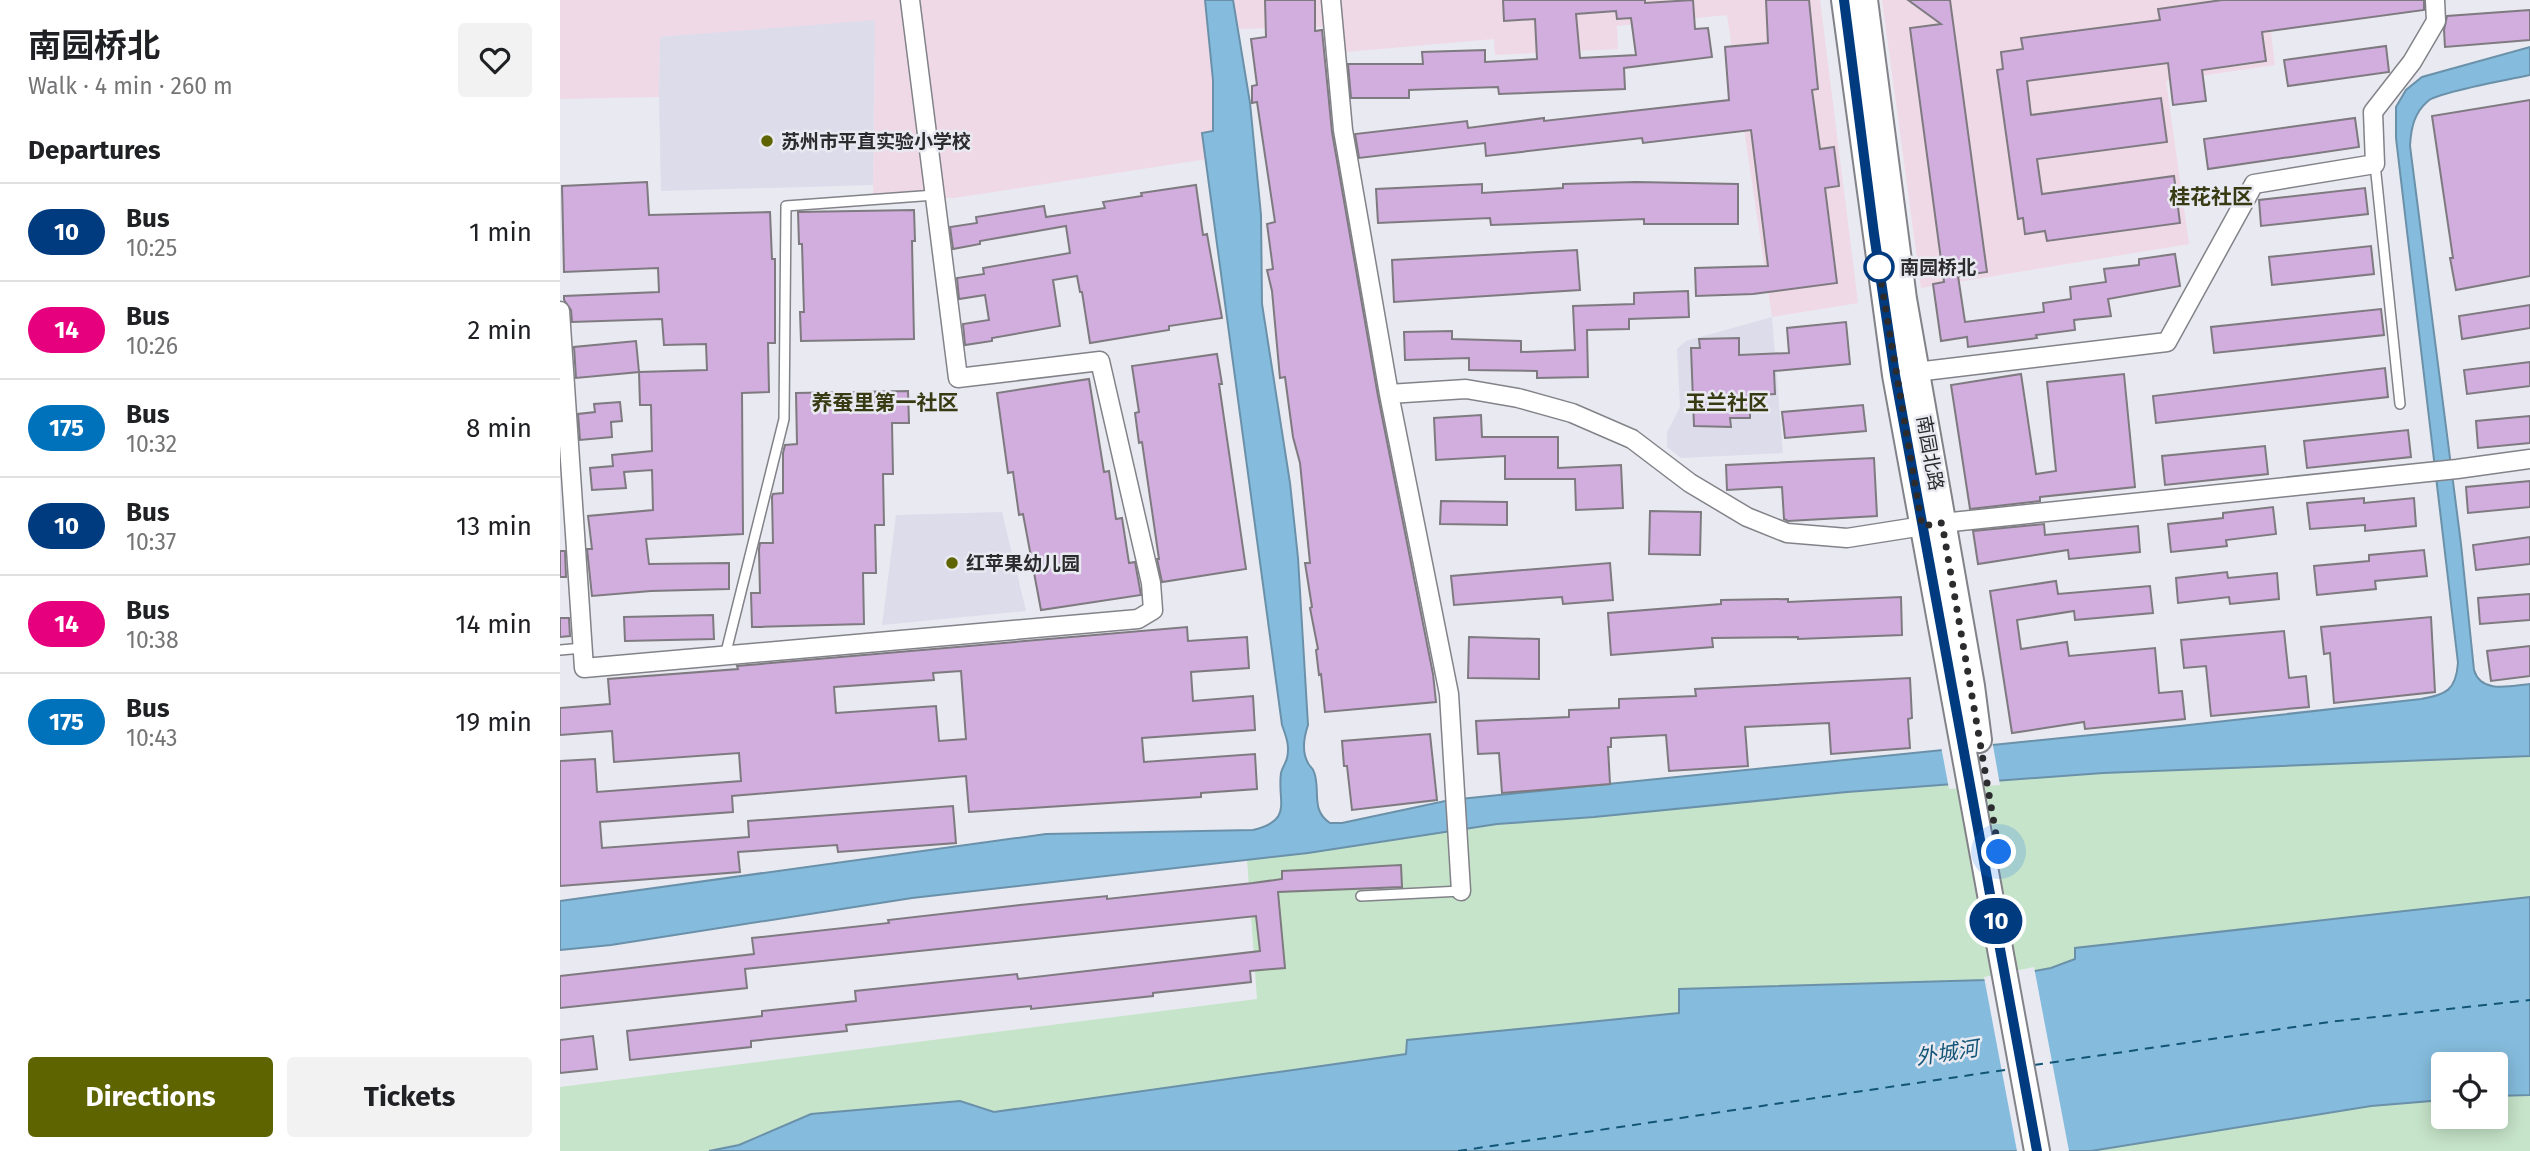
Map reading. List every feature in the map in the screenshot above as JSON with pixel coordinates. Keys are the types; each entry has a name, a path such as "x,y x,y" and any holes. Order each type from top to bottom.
{"main road":[{"name":"南园北路","path":"1844,0 1884,302 1932,525 1972,686 1967,717 2037,1151"},
{"name":"南园北路","path":"1865,0 1916,372 1932,525"},
{"name":"南园北路","path":"1967,717 2054,1151"}],"street":[{"path":"560,310 584,668 1138,619 1153,610 1151,583 1100,361 958,378 910,0"},
{"path":"1331,0 1343,130 1389,394 1449,694 1461,891"},
{"path":"1916,372 2167,342 2254,184 2375,164 2373,112 2412,62 2436,21 2435,0"},
{"path":"1389,394 1466,389 1518,398 1572,413 1632,439 1690,483 1747,517 1787,533 1847,538 1932,525 2530,459"}],"lane":[{"path":"2375,164 2400,404"},
{"path":"725,656 784,419 786,206 935,195"},
{"path":"560,650 583,648"},
{"path":"1361,896 1461,891"}],"shaded area":[{"path":"560,0 1205,0 1213,80 1213,131 1202,133 1207,159 954,198 873,199 875,21 660,37 659,97 560,99"},
{"path":"1233,0 1820,0 1858,303 1772,317 1727,15 1617,26 1618,49 1495,55 1494,39 1335,53 1330,27 1239,29"},
{"path":"1882,0 2267,0 2275,65 2166,81 2189,244 1921,288"},
{"name":"苏州市平直实验小学校","path":"875,20 873,185 661,191 660,37"},
{"path":"1772,317 1783,453 1681,458 1667,447 1667,432 1680,407 1677,349 1686,341"},
{"name":"红苹果幼儿园","path":"1002,512 1026,611 882,625 896,515"}],"green space":[{"path":"2530,756 2530,897 2076,948 2076,959 2051,968 1986,980 1679,989 1679,1013 1407,1040 1406,1054 994,1112 981,1108 811,1114 739,1145 709,1151 560,1151 560,1087 1257,999 1247,859 1309,853 1497,824 1847,792 2103,773"},
{"path":"2530,1095 2530,1151 2091,1151 2371,1106 2431,1101 2431,1129 2508,1129 2508,1096"}],"water":[{"path":"1205,0 1233,0 1250,103 1261,215 1262,304 1290,483 1298,558 1308,725 1304,749 1316,779 1320,812 1330,823 1342,823 1450,800 2180,726 2421,699 2448,690 2455,679 2458,663 2396,138 2396,107 2406,90 2422,77 2530,47 2530,75 2460,90 2428,101 2414,121 2410,146 2461,544 2474,670 2483,683 2490,686 2530,684 2530,756 2103,773 1847,792 1497,824 1308,853 912,898 611,945 560,950 560,901 1046,834 1253,830 1266,826 1279,815 1281,773 1288,754 1288,745 1282,725 1202,133 1213,131 1213,80"},
{"name":"外城河","path":"2530,897 2530,1095 2508,1096 2508,1052 2431,1052 2431,1101 2371,1106 2091,1151 709,1151 739,1145 811,1114 960,1101 994,1112 1406,1054 1407,1040 1679,1013 1679,989 1986,980 2051,968 2075,959 2075,948"}],"pier":[{"path":"1992,740 2000,785 1949,789 1941,746"},
{"path":"2034,967 2069,1151 2017,1151 1984,977"}],"building":[{"path":"1265,0 1315,0 1315,31 1322,30 1332,132 1378,396 1433,674 1436,702 1325,712 1305,563 1310,563 1300,463 1293,437 1285,377 1280,378 1272,291 1267,270 1273,269 1267,224 1275,222 1257,102 1252,103 1252,86 1257,85 1251,39 1266,37"},
{"path":"1503,0 1645,0 1645,3 1693,0 1695,29 1708,28 1712,57 1624,68 1625,89 1499,94 1498,87 1409,90 1409,98 1351,98 1348,64 1423,64 1422,52 1485,50 1485,62 1537,59 1535,19 1504,21","holes":["1616,11 1617,19 1631,18 1636,55 1580,58 1576,14"]},
{"path":"1766,0 1809,0 1818,89 1812,90 1820,149 1834,147 1839,186 1825,188 1837,283 1753,294 1696,296 1695,268 1768,266 1751,130 1643,143 1642,138 1486,156 1485,143 1359,158 1355,134 1467,121 1468,128 1729,100 1725,47 1768,43"},
{"path":"1908,0 1950,0 1987,272 1958,276 1965,322 2044,312 2043,303 2071,299 2070,287 2106,282 2104,269 2139,265 2139,259 2175,254 2180,286 2108,299 2111,316 2074,320 2075,330 1968,347 1967,337 1941,341 1933,284 1944,282 1910,28 1941,24"},
{"path":"2222,0 2424,0 2424,10 2262,32 2266,61 2202,70 2206,101 2173,105 2168,63 2027,81 2031,115 2161,98 2167,142 2037,159 2042,194 2174,176 2180,223 2047,241 2045,231 2025,234 2023,218 2018,219 1997,70 2003,69 2001,52 2023,49 2021,38 2160,20 2158,9"},
{"path":"2530,10 2530,40 2445,47 2447,16"},
{"path":"2386,46 2389,72 2288,86 2284,60"},
{"path":"2530,100 2530,276 2456,290 2432,116"},
{"path":"2355,118 2359,147 2208,169 2204,139"},
{"path":"647,182 649,215 770,212 772,259 775,259 775,343 768,343 769,392 742,393 743,534 646,539 649,564 729,563 729,589 592,596 587,549 592,549 588,516 653,510 652,470 624,472 626,488 592,490 590,468 613,466 612,455 652,451 651,405 640,405 639,372 707,370 706,344 664,345 662,319 572,322 571,310 564,300 564,296 659,292 658,268 564,272 562,186"},
{"path":"1482,184 1482,193 1563,188 1563,184 1738,184 1738,224 1644,224 1644,219 1491,225 1490,218 1378,223 1376,189"},
{"path":"1196,185 1203,235 1207,234 1222,318 1090,343 1077,276 1053,280 1060,326 965,345 963,324 989,320 985,295 959,299 957,278 984,274 983,268 1070,253 1066,226 980,241 980,244 953,249 950,227 977,223 976,217 1044,206 1046,217 1105,208 1103,202"},
{"path":"2365,188 2368,214 2261,226 2259,200"},
{"path":"914,210 914,339 801,341 800,312 804,312 798,212"},
{"path":"2371,246 2374,274 2272,285 2269,257"},
{"path":"1577,250 1580,290 1394,302 1392,260"},
{"path":"1688,291 1689,317 1629,319 1629,329 1587,330 1588,377 1537,378 1537,371 1469,370 1469,358 1405,360 1404,332 1452,331 1452,339 1521,341 1521,352 1575,350 1573,306 1634,304 1634,293"},
{"path":"2530,305 2530,328 2462,339 2459,316"},
{"path":"2381,309 2384,335 2214,353 2211,327"},
{"path":"1846,322 1850,364 1774,371 1775,394 1756,395 1756,405 1750,405 1750,418 1730,418 1731,427 1694,426 1691,348 1700,348 1699,339 1739,338 1739,355 1789,353 1787,328"},
{"path":"636,341 639,372 576,378 574,347"},
{"path":"1217,354 1246,569 1162,582 1142,442 1139,443 1135,413 1139,412 1132,366"},
{"path":"2530,362 2530,386 2467,394 2464,370"},
{"path":"2385,368 2388,397 2156,423 2153,396"},
{"path":"2021,374 2036,474 2056,471 2047,382 2124,374 2135,487 2040,497 2040,501 1970,509 1951,385"},
{"path":"1089,379 1104,472 1109,471 1116,519 1122,518 1129,563 1135,562 1141,595 1041,610 1023,514 1019,515 1013,472 1008,473 997,393"},
{"path":"908,391 909,423 892,423 893,474 883,474 884,525 875,525 876,573 863,573 864,624 752,627 751,593 760,593 760,543 773,543 772,497 773,494 783,493 785,445 797,444 796,393"},
{"path":"620,402 622,421 611,422 612,437 580,440 578,414 595,412 594,404"},
{"path":"1863,405 1866,431 1785,438 1782,412"},
{"path":"1481,415 1482,437 1558,437 1558,468 1621,465 1623,508 1576,510 1575,479 1505,479 1505,456 1436,460 1434,418"},
{"path":"2530,416 2530,443 2478,448 2476,421"},
{"path":"2408,430 2411,457 2307,468 2304,441"},
{"path":"2265,446 2268,474 2165,485 2162,456"},
{"path":"1874,458 1877,516 1788,521 1784,519 1782,487 1727,490 1726,465"},
{"path":"2530,481 2530,507 2468,513 2466,487"},
{"path":"2364,498 2364,503 2414,498 2416,526 2365,531 2365,525 2310,529 2307,503"},
{"path":"1441,501 1507,502 1507,525 1440,524"},
{"path":"2273,507 2276,534 2226,540 2227,546 2171,552 2168,524 2223,518 2223,513"},
{"path":"1650,511 1701,512 1700,555 1649,554"},
{"path":"2044,524 2045,535 2138,526 2140,552 2069,559 2068,550 1978,564 1973,531"},
{"path":"2530,537 2530,564 2476,570 2473,545"},
{"path":"2424,550 2427,576 2375,581 2376,589 2317,595 2314,566 2369,561 2369,555"},
{"path":"560,551 565,551 566,577 560,577"},
{"path":"1610,563 1613,600 1563,604 1562,597 1454,605 1451,576"},
{"path":"2227,572 2228,578 2277,573 2279,599 2230,604 2229,597 2178,603 2176,578"},
{"path":"2056,581 2058,594 2150,586 2153,613 2075,620 2074,611 2017,620 2021,649 2067,642 2069,656 2155,648 2159,693 2182,691 2185,719 2085,729 2084,722 2012,733 1990,591"},
{"path":"2530,594 2530,620 2480,624 2478,598"},
{"path":"1901,597 1902,635 1798,639 1712,638 1713,647 1611,655 1608,613 1721,604 1721,600 1788,599 1788,602"},
{"path":"713,615 714,639 625,641 624,617"},
{"path":"2431,617 2435,692 2334,703 2330,653 2324,654 2321,627"},
{"path":"560,618 569,618 570,636 560,637"},
{"path":"1187,627 1188,641 1247,637 1249,668 1191,672 1193,701 1253,696 1255,730 1142,738 1144,762 1255,754 1257,789 1201,793 1201,797 969,812 966,776 732,796 733,812 600,822 602,848 749,837 748,821 953,806 956,843 838,852 837,845 738,852 740,872 560,886 560,761 595,759 597,792 741,781 739,753 614,762 612,731 560,735 560,708 610,704 608,679 738,669 737,666","holes":["961,671 966,739 939,741 936,706 836,713 834,687 934,680 933,673"]},
{"path":"2284,631 2289,678 2306,676 2309,707 2211,716 2206,666 2184,668 2181,640"},
{"path":"1469,637 1539,639 1539,679 1468,678"},
{"path":"2530,646 2530,676 2491,681 2487,651"},
{"path":"1910,678 1910,748 1831,754 1829,723 1745,727 1748,766 1669,771 1666,735 1611,738 1611,747 1608,747 1610,784 1502,793 1499,753 1478,754 1476,721 1569,717 1569,710 1619,708 1619,699 1696,696 1695,689"},
{"path":"1430,734 1437,800 1352,810 1342,741"},
{"path":"1401,865 1402,887 1278,892 1285,968 1250,971 1251,982 1031,1009 1031,1006 846,1025 847,1031 751,1041 751,1047 630,1060 627,1031 762,1016 762,1011 856,1001 855,991 1017,974 1018,979 1260,951 1256,916 745,969 747,988 560,1008 560,976 754,954 752,938 1020,905 1107,896 1107,899 1253,883 1282,879 1282,871"},
{"path":"593,1036 597,1069 560,1073 560,1040"}],"ferry route":[{"path":"2034,1065 2329,1022 2530,1000"},
{"path":"1458,1151 2011,1069"}],"bus line":[{"name":"10","path":"1844,0 1895,375 2037,1151"}],"place":[{"name":"苏州市平直实验小学校","path":"767,141"},
{"name":"南园桥北","path":"1879,267"},
{"name":"红苹果幼儿园","path":"952,563"}],"district":[{"name":"桂花社区","path":"2211,197"},
{"name":"养蚕里第一社区","path":"885,403"},
{"name":"玉兰社区","path":"1727,403"}],"route":[{"path":"1879,267 1877,257 1922,526 1942,523 1999,852"}]}
